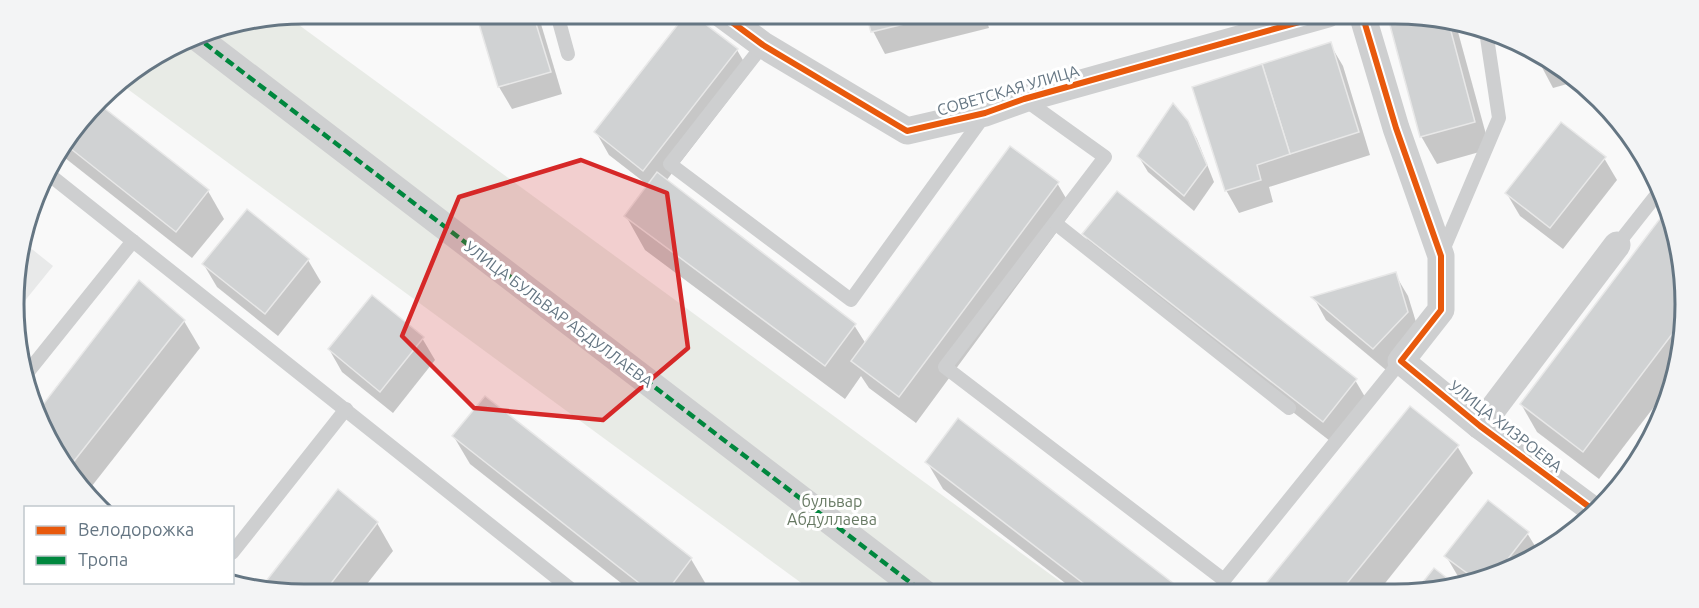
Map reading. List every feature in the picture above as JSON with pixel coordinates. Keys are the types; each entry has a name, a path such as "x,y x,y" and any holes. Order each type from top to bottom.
{"street":[{"name":"СОВЕТСКАЯ УЛИЦА","path":"735,24 763,45 907,130 986,113 1023,99 1292,24"},
{"path":"1365,24 1396,128 1441,256 1441,310 1401,361"},
{"name":"УЛИЦА БУЛЬВАР АБДУЛЛАЕВА","path":"204,43 912,584"},
{"name":"УЛИЦА ХИЗРОЕВА","path":"1480,426 1617,245"},
{"name":"УЛИЦА ХИЗРОЕВА","path":"1401,361 1480,426 1589,506"}],"lane":[{"path":"560,24 568,54"},
{"path":"1441,256 1499,118 1487,40"},
{"path":"763,45 670,164 851,300 986,113"},
{"path":"1023,99 1105,157 945,367 1224,580 1401,361"},
{"path":"54,178 565,584"},
{"path":"1617,245 1654,198"},
{"path":"1055,223 1289,408"},
{"path":"32,368 134,241"},
{"path":"234,550 346,409"}],"highlighted area":[{"path":"581,160 667,193 688,348 603,420 474,408 402,336 459,197"}],"shaded area":[{"path":"30,247 53,266 24,302"}],"green space":[{"name":"бульвар Абдуллаева","path":"298,24 1064,584 803,584 126,88 148,71 197,45 249,29"}],"building":[{"path":"479,24 536,24 551,72 498,87"},
{"path":"678,24 705,24 738,49 643,171 594,132"},
{"path":"869,24 904,24 871,32"},
{"path":"1390,24 1450,29 1475,122 1420,137"},
{"path":"1331,42 1359,132 1290,154 1262,64"},
{"path":"1262,64 1290,154 1257,165 1261,180 1225,191 1192,87"},
{"path":"1173,103 1188,121 1207,165 1184,196 1137,156"},
{"path":"104,108 209,190 176,232 71,149"},
{"path":"1561,122 1606,157 1550,228 1505,193"},
{"path":"1010,146 1059,182 899,397 851,361"},
{"path":"657,172 856,324 825,366 624,216"},
{"path":"1117,191 1357,379 1323,422 1082,234"},
{"path":"247,209 309,259 265,314 202,264"},
{"path":"1661,217 1673,267 1673,332 1583,452 1520,404"},
{"path":"1396,272 1408,312 1373,349 1311,297"},
{"path":"139,280 185,320 73,462 43,405"},
{"path":"372,295 424,337 380,392 328,349"},
{"path":"485,396 692,558 672,584 640,584 452,436"},
{"path":"1410,406 1459,445 1346,584 1265,584"},
{"path":"958,418 1174,584 1084,584 925,462"},
{"path":"338,489 378,522 331,584 266,582"},
{"path":"1488,500 1529,532 1506,561 1485,569 1468,574 1444,556"},
{"path":"1434,568 1449,579 1432,582 1423,582"}],"marked path":[{"path":"204,43 912,584"}],"cycle path":[{"path":"735,24 763,45 907,131 985,113 1024,99 1292,24"},
{"path":"1365,24 1396,128 1441,256 1441,310 1401,361 1480,426 1589,506"}]}
